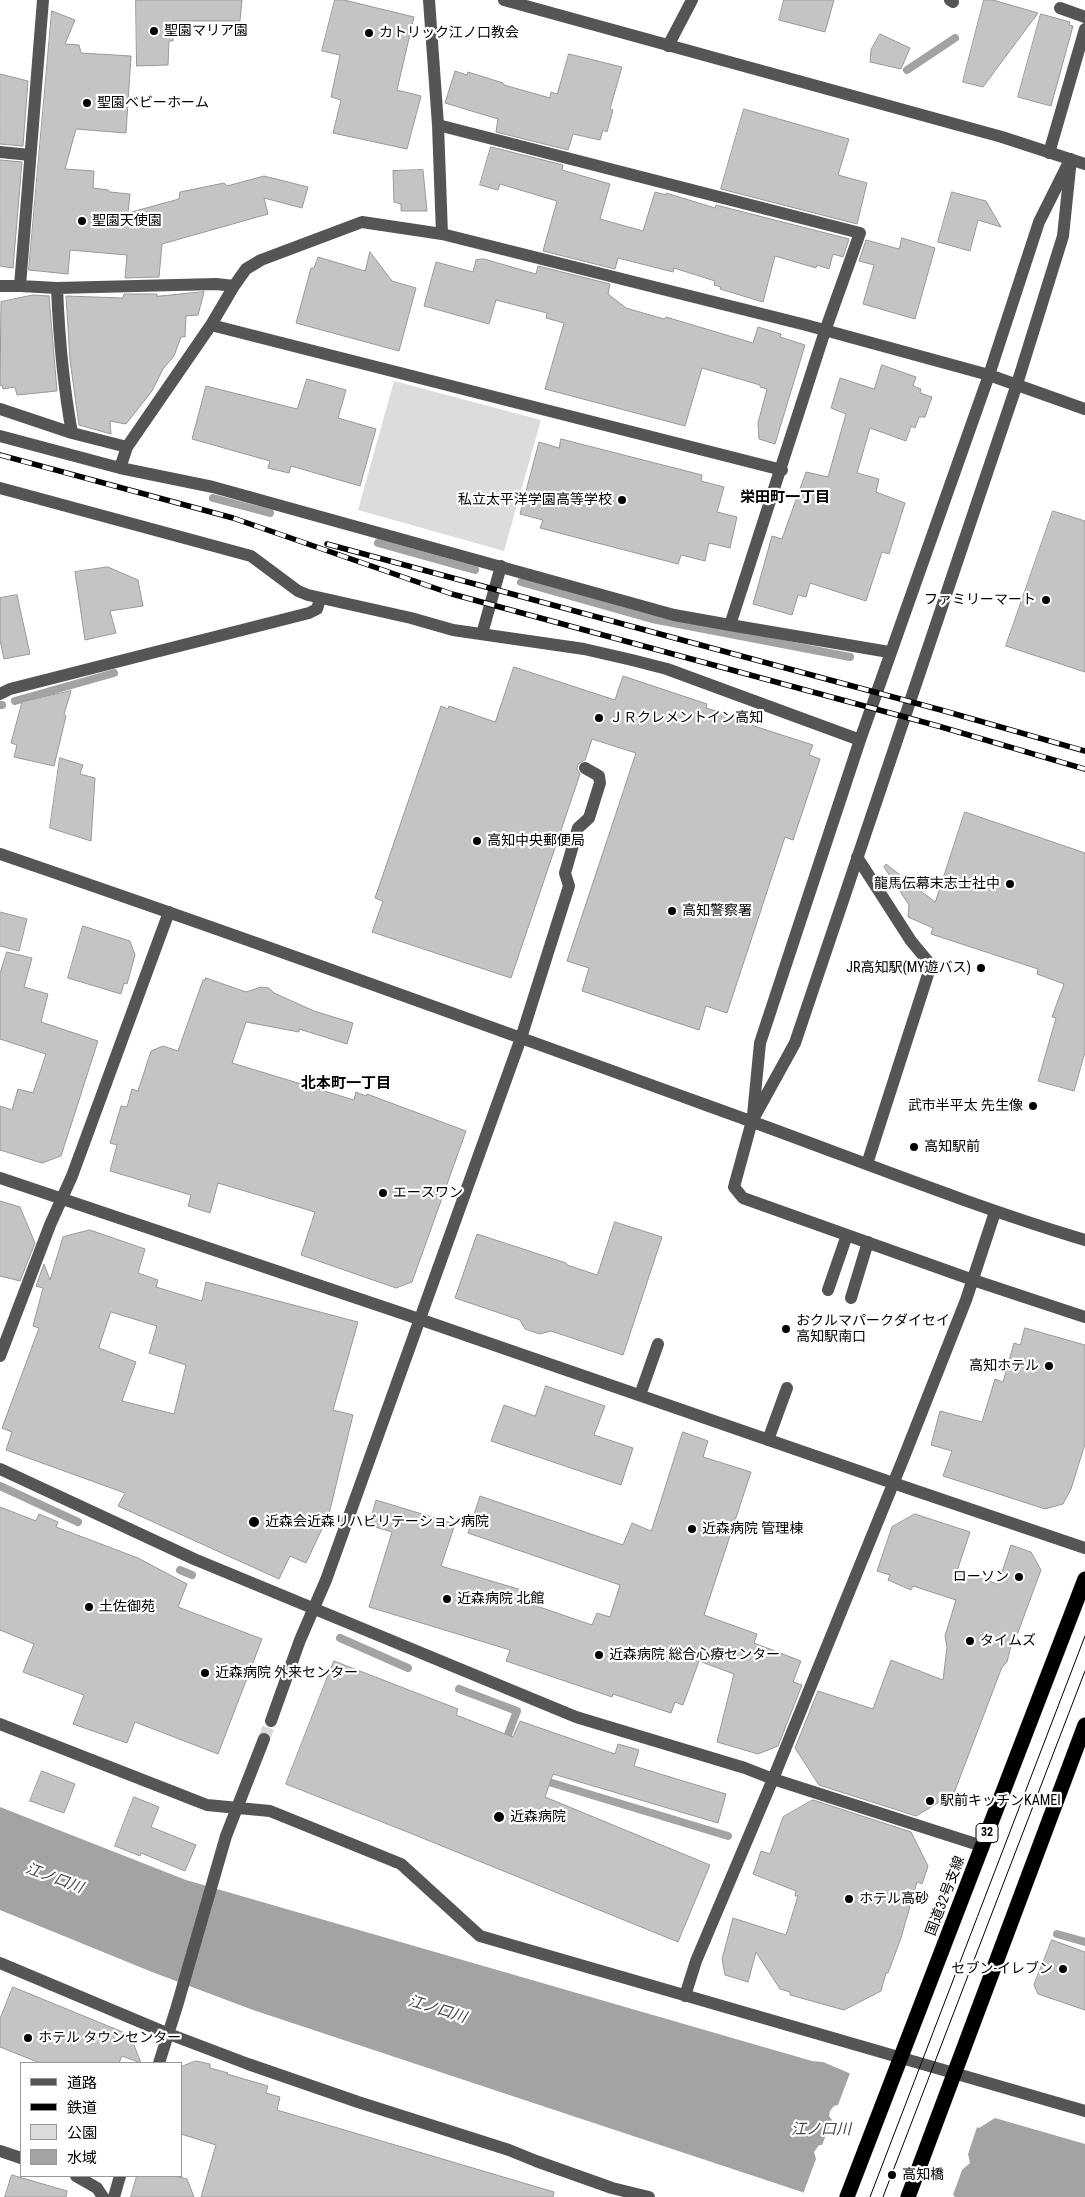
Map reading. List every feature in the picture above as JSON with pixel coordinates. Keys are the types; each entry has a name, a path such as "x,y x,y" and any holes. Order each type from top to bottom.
{"highway":[{"name":"国道32号支線","path":"847,2197 1085,1579"},
{"path":"908,2197 943,2108 954,2072 1085,1725"}],"street":[{"path":"20,286 43,0"},
{"path":"429,0 438,125 442,234"},
{"path":"504,0 1002,137 1085,164"},
{"path":"668,46 692,0"},
{"path":"1060,8 1085,17"},
{"path":"1049,153 1085,29"},
{"path":"438,125 860,234 825,331 782,470 730,626"},
{"path":"0,152 30,155"},
{"path":"1071,159 1040,222 989,375 860,740 760,1043 752,1121 734,1180 736,1192 743,1198 973,1280 1085,1317"},
{"path":"752,1121 795,1043 1017,384 1065,230 1071,159"},
{"path":"120,468 127,447 246,269 261,260 362,222 442,234 825,331 989,375 1085,409"},
{"path":"0,286 57,288 216,284 234,286"},
{"path":"57,288 64,390 72,433"},
{"path":"210,325 782,470"},
{"path":"0,409 72,433 127,447"},
{"path":"0,436 120,468 213,487 674,615 890,652"},
{"path":"0,488 251,556 298,591 320,599 411,618 453,630 584,649 667,669 860,740"},
{"path":"482,634 501,566"},
{"path":"0,694 10,689 309,613 317,609 320,599"},
{"path":"271,1721 300,1640 326,1580 521,1038 569,886 565,873 578,828 589,818 600,783 599,776 585,768"},
{"path":"0,854 169,912 752,1121 995,1212 1085,1240"},
{"path":"857,857 911,941 932,965 866,1164"},
{"path":"0,1356 61,1199 72,1176 169,912"},
{"path":"0,1178 420,1319 1085,1548"},
{"path":"685,1996 696,1961 773,1779 893,1483 973,1280 995,1212"},
{"path":"828,1290 847,1235"},
{"path":"852,1298 868,1242"},
{"path":"640,1395 658,1344"},
{"path":"768,1440 787,1388"},
{"path":"0,1469 194,1559 576,1717 745,1768 773,1779 982,1846"},
{"path":"0,1724 207,1805 270,1811 401,1864 480,1936 1085,2111"},
{"path":"158,2062 181,1994 226,1836 239,1807 264,1739"},
{"path":"0,1963 169,2034 358,2102 509,2150 611,2192 649,2197"},
{"path":"0,2151 20,2158"},
{"path":"78,2177 97,2188 103,2197"},
{"path":"114,2197 120,2177"}],"green space":[{"path":"394,381 541,420 504,551 358,510"}],"water":[{"name":"江ノ口川","path":"0,1807 186,1880 812,2061 823,2062 979,2128 995,2118 1085,2144 1085,2197 817,2197 253,2010 152,1972 0,1910"}],"pier":[{"name":"高知橋","path":"847,2071 978,2124 968,2154 970,2163 962,2170 953,2195 955,2197 811,2197 803,2194 816,2159 814,2152 819,2145 822,2145 832,2120 829,2116 830,2111 834,2106 838,2105 850,2073"}],"building":[{"name":"聖園マリア園","path":"136,0 242,0 240,21 173,21 173,41 169,41 168,65 137,66"},
{"path":"335,0 344,0 414,17 397,90 421,96 407,149 333,133 341,100 331,97 340,55 322,51"},
{"path":"784,0 834,0 825,32 779,20"},
{"path":"984,0 993,0 1038,13 983,87 963,82"},
{"path":"52,11 75,20 65,44 79,45 81,53 131,56 126,133 76,129 65,169 94,171 93,188 130,194 128,213 179,199 180,192 224,183 227,186 264,176 308,187 302,208 264,198 268,214 162,244 159,277 125,278 127,255 70,250 68,274 29,270"},
{"path":"1041,14 1070,22 1069,25 1073,26 1051,106 1018,97"},
{"path":"880,34 910,48 901,69 870,62 871,50"},
{"path":"569,54 622,67 610,109 613,110 607,132 603,130 600,140 573,134 568,150 496,132 498,119 445,103 455,71 467,75 468,72 503,83 504,85 550,98 551,92 557,94"},
{"path":"0,74 28,81 23,146 0,144"},
{"path":"744,109 849,139 838,175 867,183 857,224 721,189"},
{"path":"491,147 563,165 562,170 610,184 600,219 643,231 655,192 666,195 666,193 715,208 716,205 849,239 843,257 833,254 829,269 817,265 816,268 775,256 763,302 720,289 721,287 714,285 715,281 674,268 673,272 618,258 615,269 543,251 557,201 500,184 498,190 480,185"},
{"path":"0,160 22,162 13,268 0,266"},
{"path":"423,170 427,211 401,211 401,204 394,202 393,171"},
{"path":"952,192 986,201 1001,227 978,220 970,251 938,242"},
{"path":"902,238 935,248 915,319 863,304 874,265 859,261 866,240 899,249"},
{"path":"370,252 392,281 416,288 399,351 296,323 311,268 314,268 318,257 365,271"},
{"path":"484,259 536,274 538,266 610,284 608,294 626,308 664,319 666,317 753,343 758,327 781,334 780,337 805,345 775,444 759,439 758,423 767,389 760,387 760,385 702,368 685,426 545,389 564,323 546,318 547,313 496,300 489,324 424,306 436,262 473,272 476,260"},
{"path":"204,292 198,315 186,316 185,337 181,337 174,356 163,369 152,391 126,424 110,421 111,434 79,425 70,360 66,296 123,298 124,294 157,294 157,296"},
{"path":"33,295 49,296 57,391 17,395 15,387 3,389 2,385 0,386 1,302"},
{"path":"882,365 916,377 913,386 921,389 920,393 932,397 925,417 919,417 915,428 911,426 906,441 870,428 857,473 879,479 876,492 905,503 889,554 882,552 866,601 810,583 806,597 798,595 792,615 753,604 772,536 782,539 806,472 828,477 846,414 831,408 840,378 874,389"},
{"path":"307,379 346,390 338,418 376,429 360,486 291,466 289,473 268,468 270,461 192,439 206,386 297,409"},
{"name":"私立太平洋学園高等学校","path":"561,439 702,475 701,481 724,487 717,512 737,517 730,548 709,543 705,561 681,555 678,564 540,528 543,520 520,514 539,442 559,448"},
{"path":"1053,511 1085,521 1085,672 1006,646"},
{"path":"108,567 138,580 143,606 110,611 116,633 85,640 75,572"},
{"path":"17,595 30,654 4,659 0,640 0,598"},
{"path":"514,667 615,700 623,676 707,704 706,708 727,714 726,717 813,745 809,755 820,759 793,840 785,837 727,1013 706,1006 699,1030 582,991 589,968 567,961 636,753 592,739 585,760 578,764 577,769 580,774 511,978 372,932 383,901 375,898 441,706 448,709 449,706 495,722"},
{"path":"71,691 64,714 66,716 54,766 14,757 17,745 11,743 22,702"},
{"path":"60,758 83,765 80,774 95,778 91,841 50,828"},
{"path":"965,812 1085,853 1085,1052 1074,1091 1038,1081 1056,1018 1052,1017 1064,984 1037,974 1038,969 931,934 933,928 908,917 909,905 884,867 886,864 935,902"},
{"path":"0,912 27,919 19,951 0,946"},
{"path":"83,926 130,941 135,955 127,984 124,983 121,994 68,978"},
{"path":"7,952 32,958 24,987 48,994 41,1022 98,1041 61,1156 42,1163 0,1150 0,1106 12,1110 18,1089 33,1093 46,1054 0,1039 0,974"},
{"path":"206,978 246,992 261,987 269,988 274,993 314,1011 353,1023 347,1044 299,1029 299,1032 246,1022 232,1063 354,1100 356,1092 366,1096 367,1094 466,1131 412,1282 396,1288 301,1255 315,1212 218,1183 210,1213 188,1206 191,1195 110,1171 117,1145 110,1143 121,1106 127,1107 132,1089 138,1091 151,1051 163,1046 178,1051 203,980"},
{"path":"0,1201 20,1207 35,1243 20,1281 0,1276"},
{"path":"615,1222 662,1237 623,1355 551,1331 540,1334 525,1329 520,1320 455,1298 477,1234 597,1275"},
{"path":"90,1230 145,1249 138,1273 158,1280 156,1287 202,1301 206,1282 358,1322 333,1410 353,1415 329,1514 306,1563 290,1556 279,1579 118,1506 125,1493 6,1450 12,1432 2,1428 39,1328 33,1326 43,1288 36,1286 44,1264 50,1280 63,1237","holes":["111,1312 157,1326 149,1353 186,1365 174,1414 122,1401 136,1362 99,1348"]},
{"path":"1025,1328 1085,1345 1085,1444 1071,1489 1063,1504 1045,1509 943,1476 952,1451 931,1445 940,1411 982,1422 995,1379 1003,1382 1014,1343 1020,1345"},
{"path":"546,1386 605,1406 594,1435 633,1448 621,1485 491,1441 504,1405 535,1416"},
{"path":"683,1432 708,1441 703,1457 751,1472 704,1615 757,1634 754,1643 801,1661 793,1682 802,1685 778,1746 758,1754 717,1742 734,1674 699,1661 683,1705 675,1702 671,1713 613,1694 612,1697 506,1661 510,1650 369,1607 392,1532 369,1525 376,1500 455,1524 441,1566 525,1591 522,1601 592,1625 597,1613 610,1617 620,1585 468,1533 480,1496 623,1545 632,1523 651,1531"},
{"name":"土佐御苑","path":"0,1507 36,1521 39,1514 58,1522 56,1527 138,1558 187,1584 178,1607 262,1639 218,1754 135,1722 127,1743 73,1724 84,1695 23,1672 34,1644 0,1630"},
{"path":"915,1514 970,1532 957,1571 998,1584 1011,1545 1031,1552 1041,1570 1017,1635 1014,1634 1007,1662 1002,1667 954,1793 916,1816 819,1785 795,1748 818,1691 873,1709 891,1660 943,1680 947,1647 945,1636 956,1600 913,1586 911,1590 888,1580 890,1575 877,1571 892,1527"},
{"name":"近森病院","path":"334,1661 458,1709 456,1715 513,1737 520,1721 615,1754 618,1744 639,1750 634,1766 726,1794 718,1823 553,1774 545,1797 710,1865 678,1942 286,1784"},
{"path":"42,1771 75,1784 64,1813 30,1801"},
{"path":"134,1797 159,1807 151,1827 196,1845 185,1871 141,1853 140,1856 115,1846"},
{"path":"813,1800 911,1832 928,1866 922,1884 917,1882 901,1938 888,1973 886,1973 881,1991 844,2010 790,1995 790,1992 780,1989 756,1952 748,1982 725,1975 722,1959 733,1918 786,1935 798,1896 795,1896 796,1891 753,1874 761,1851 770,1854 783,1817"},
{"name":"セブン-イレブン","path":"1052,1940 1085,1952 1085,2010 1038,1994 1034,1985"},
{"path":"13,1987 130,2035 141,2062 122,2056 119,2062 38,2062 0,2047 0,2019"},
{"path":"196,2061 210,2064 210,2068 268,2086 266,2093 280,2097 277,2110 554,2192 553,2197 201,2197 216,2145 182,2134 182,2067"},
{"path":"12,2175 67,2191 66,2197 5,2197"},
{"path":"137,2177 179,2177 187,2179 194,2197 131,2197"}],"waterway":[{"path":"907,70 955,38"},
{"path":"213,498 270,513"},
{"path":"378,543 475,570"},
{"path":"521,582 652,619 850,657"},
{"path":"15,701 114,673"},
{"path":"0,1486 78,1522"},
{"path":"180,1570 192,1575"},
{"path":"340,1638 408,1668"},
{"path":"459,1689 517,1711 504,1745"},
{"path":"542,1780 728,1836"},
{"path":"1057,1934 1085,1942"}],"tunnel":[{"path":"264,1739 271,1721"}],"tram line":[{"path":"870,2197 1085,1636"},
{"path":"883,2197 1085,1671"}],"railway":[{"path":"0,455 233,518 452,594 938,726 1085,769"},
{"path":"327,544 941,710 1085,751"}],"place":[{"name":"聖園マリア園","path":"154,31"},
{"name":"カトリック江ノ口教会","path":"369,33"},
{"name":"聖園ベビーホーム","path":"87,103"},
{"name":"聖園天使園","path":"82,221"},
{"name":"私立太平洋学園高等学校","path":"622,500"},
{"name":"ファミリーマート","path":"1046,600"},
{"name":"ＪＲクレメントイン高知","path":"599,718"},
{"name":"高知中央郵便局","path":"477,841"},
{"name":"龍馬伝幕末志士社中","path":"1010,884"},
{"name":"高知警察署","path":"672,911"},
{"name":"JR高知駅(MY遊バス)","path":"981,968"},
{"name":"武市半平太 先生像","path":"1033,1106"},
{"name":"高知駅前","path":"914,1147"},
{"name":"エースワン","path":"383,1193"},
{"name":"おクルマパークダイセイ 高知駅南口","path":"786,1329"},
{"name":"高知ホテル","path":"1049,1366"},
{"name":"近森会近森リハビリテーション病院","path":"254,1522"},
{"name":"近森病院 管理棟","path":"692,1529"},
{"name":"ローソン","path":"1019,1577"},
{"name":"近森病院 北館","path":"447,1599"},
{"name":"土佐御苑","path":"89,1607"},
{"name":"タイムズ","path":"970,1641"},
{"name":"近森病院 総合心療センター","path":"599,1655"},
{"name":"近森病院 外来センター","path":"205,1673"},
{"name":"駅前キッチンKAMEI","path":"930,1801"},
{"name":"近森病院","path":"499,1817"},
{"name":"ホテル高砂","path":"849,1899"},
{"name":"セブン-イレブン","path":"1063,1969"},
{"name":"ホテル タウンセンター","path":"28,2038"},
{"name":"高知橋","path":"892,2175"}],"district":[{"name":"栄田町一丁目","path":"785,498"},
{"name":"北本町一丁目","path":"346,1084"}]}
